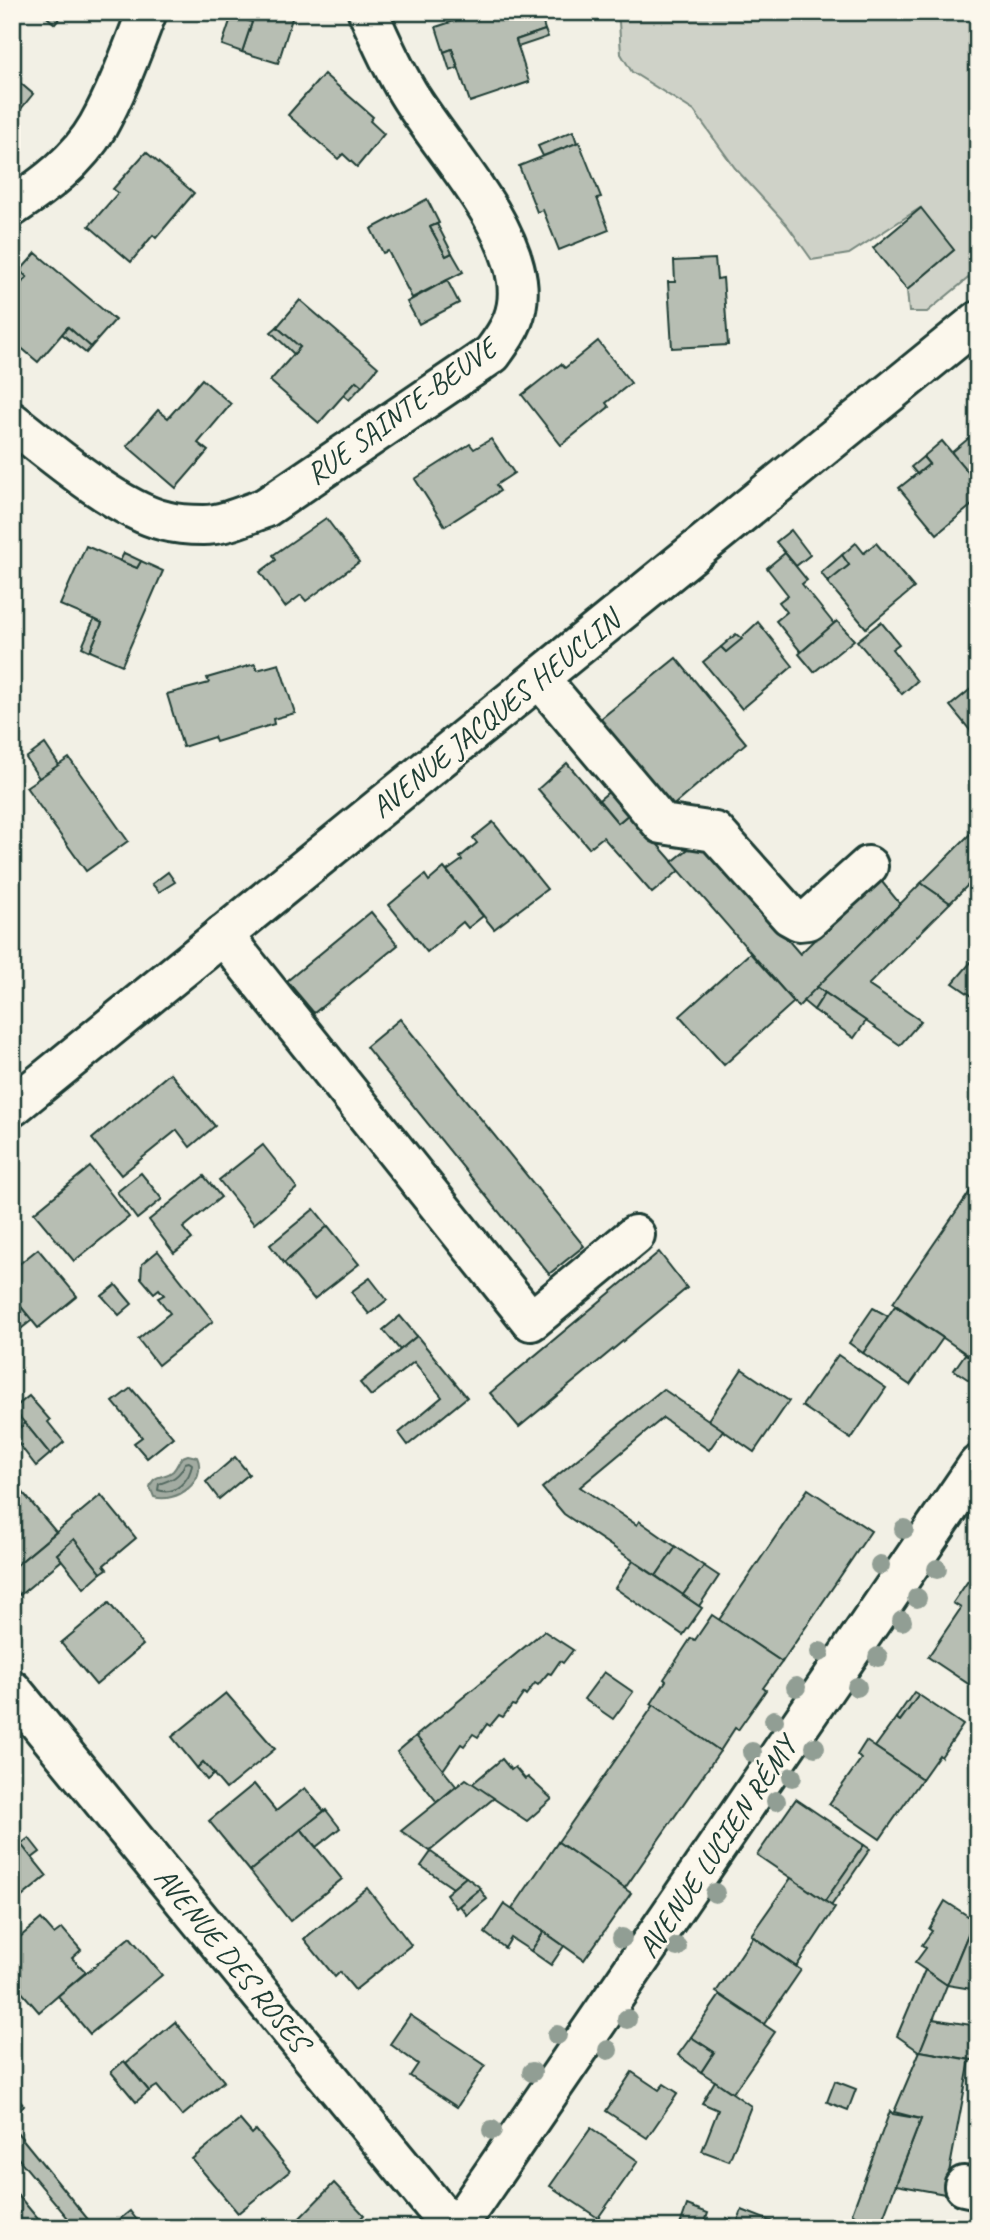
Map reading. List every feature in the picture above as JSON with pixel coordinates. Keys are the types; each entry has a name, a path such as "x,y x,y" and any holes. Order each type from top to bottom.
{"street":[{"path":"12,207 41,188 69,163 97,128 147,12"},
{"name":"RUE SAINTE-BEUVE","path":"12,422 61,461 128,506 164,521 205,525 238,518 265,508 492,354 511,329 516,309 518,283 512,257 493,218 408,93 368,12"},
{"name":"AVENUE JACQUES HEUCLIN","path":"12,1107 978,321"},
{"path":"539,678 662,824 715,832 790,916 799,921 808,920 868,866"},
{"path":"223,935 531,1321 635,1235"},
{"name":"AVENUE LUCIEN RÉMY","path":"454,2228 978,1465"},
{"name":"AVENUE DES ROSES","path":"12,1690 454,2228"}],"shaded area":[{"path":"610,12 966,12 978,21 978,270 927,312 909,312 907,290 954,250 920,208 849,254 812,260 787,225 735,168 694,111 632,72 621,54 619,22"}],"water":[{"path":"188,1455 197,1457 199,1466 194,1482 188,1489 172,1497 154,1497 150,1487 154,1480 173,1471 180,1460"}],"building":[{"path":"41,12 65,12 55,24"},
{"path":"221,12 294,12 278,63 242,52 252,22"},
{"path":"481,12 540,12 545,30 516,40 529,82 470,102 452,49 444,52 436,27"},
{"path":"232,15 252,22 242,52 222,45"},
{"path":"545,30 548,37 518,47 516,40"},
{"path":"452,49 458,68 450,71 444,52"},
{"path":"324,74 373,117 370,121 384,134 357,167 343,154 338,159 288,115"},
{"path":"12,76 33,94 13,119 22,127 12,139"},
{"path":"573,131 577,143 543,156 538,146"},
{"path":"579,142 601,197 597,198 609,230 559,250 543,210 537,212 519,166"},
{"path":"146,152 194,193 156,238 153,235 131,262 89,226 118,193 113,189"},
{"path":"427,199 439,223 430,227 446,256 452,253 463,272 412,298 388,251 383,253 371,229"},
{"path":"921,208 954,250 907,290 873,248"},
{"path":"437,224 452,253 446,256 430,227"},
{"path":"36,253 115,320 91,347 68,327 38,362 12,340 12,293 27,277 20,271"},
{"path":"715,259 717,279 723,278 728,345 672,348 668,282 675,282 674,261"},
{"path":"20,271 27,277 13,292 12,280"},
{"path":"447,280 459,303 419,324 407,302"},
{"path":"300,300 378,367 362,386 356,381 319,423 270,381 300,347 277,327"},
{"path":"68,327 91,347 86,353 62,334"},
{"path":"277,327 300,347 294,354 271,332"},
{"path":"598,341 631,383 606,403 609,407 561,445 522,395 561,364 565,368"},
{"path":"202,379 231,404 198,443 208,451 176,488 127,446 158,410 168,418"},
{"path":"356,381 362,386 349,400 343,395"},
{"path":"969,438 974,443 978,440 978,484 951,453"},
{"path":"491,439 514,473 496,485 500,491 445,526 415,479 470,444 474,449"},
{"path":"942,441 978,484 978,500 937,534 899,488 929,464 923,457"},
{"path":"923,457 929,464 917,474 911,467"},
{"path":"326,518 359,562 306,601 301,595 285,607 260,572 276,560 273,555"},
{"path":"791,530 810,555 796,566 776,542"},
{"path":"856,543 864,553 876,543 914,588 866,628 827,582 849,565 842,555"},
{"path":"86,546 137,568 141,561 163,571 122,665 90,651 102,623 60,605"},
{"path":"124,553 141,561 137,568 120,561"},
{"path":"785,553 807,580 802,584 834,624 801,652 776,621 787,612 779,602 788,595 767,568"},
{"path":"842,555 849,565 828,582 821,573"},
{"path":"94,619 102,623 90,651 82,647"},
{"path":"837,621 854,640 814,672 799,654"},
{"path":"758,622 793,666 742,709 703,662 721,647 726,652"},
{"path":"881,622 899,644 892,649 917,681 902,694 857,641"},
{"path":"736,634 742,639 726,652 721,647"},
{"path":"676,658 746,743 669,809 598,721"},
{"path":"255,664 257,670 279,664 295,713 273,719 274,724 216,742 214,737 183,747 167,694 209,683 207,678"},
{"path":"978,683 978,740 950,706"},
{"path":"45,744 59,765 39,778 26,758"},
{"path":"69,758 128,841 86,871 26,787"},
{"path":"567,763 618,823 630,813 680,870 652,893 603,837 589,848 538,789"},
{"path":"611,790 630,813 618,823 599,800"},
{"path":"493,822 547,889 494,929 447,871 462,860 460,857 477,843 473,838"},
{"path":"978,826 978,875 950,903 921,883"},
{"path":"701,839 800,954 878,877 900,904 798,1007 672,862"},
{"path":"444,868 483,916 468,928 463,922 427,952 389,905 425,875 429,881"},
{"path":"168,872 175,882 159,892 152,884"},
{"path":"921,883 950,903 868,985 921,1021 900,1045 817,987"},
{"path":"371,912 398,945 314,1013 287,981"},
{"path":"750,953 794,1002 724,1065 680,1016"},
{"path":"978,954 978,1000 953,983"},
{"path":"817,987 825,993 814,1010 803,1001"},
{"path":"825,993 866,1021 854,1038 814,1010"},
{"path":"400,1019 584,1246 549,1274 366,1047"},
{"path":"170,1073 215,1126 190,1147 177,1130 121,1175 92,1139"},
{"path":"263,1145 297,1188 254,1224 219,1180"},
{"path":"90,1167 129,1217 74,1261 34,1213"},
{"path":"141,1173 162,1199 137,1219 117,1192"},
{"path":"204,1176 221,1197 183,1228 192,1239 174,1253 149,1220"},
{"path":"978,1180 978,1362 893,1303"},
{"path":"314,1209 328,1226 284,1263 270,1245"},
{"path":"328,1226 359,1264 314,1299 284,1263"},
{"path":"38,1249 77,1296 38,1328 12,1296 12,1268"},
{"path":"158,1251 213,1321 158,1365 138,1339 170,1313 158,1298 164,1295 159,1289 154,1293 141,1278 142,1264"},
{"path":"659,1252 687,1288 519,1427 490,1393"},
{"path":"370,1278 387,1300 369,1314 351,1292"},
{"path":"116,1285 132,1304 119,1315 102,1296"},
{"path":"12,1296 32,1320 12,1336"},
{"path":"895,1306 943,1338 910,1385 863,1353"},
{"path":"873,1308 888,1316 863,1353 849,1343"},
{"path":"400,1316 417,1336 400,1350 383,1330"},
{"path":"417,1336 467,1397 408,1445 399,1433 442,1397 414,1362 371,1396 360,1383"},
{"path":"965,1354 978,1362 978,1386 954,1370"},
{"path":"838,1355 886,1388 851,1439 802,1406"},
{"path":"742,1369 789,1401 754,1452 708,1420"},
{"path":"131,1388 173,1437 147,1458 134,1443 142,1437 113,1402"},
{"path":"663,1389 723,1430 709,1450 663,1418 580,1487 637,1525 639,1521 676,1547 656,1576 564,1514 542,1488"},
{"path":"29,1396 50,1420 48,1422 64,1442 50,1454 13,1409"},
{"path":"12,1416 21,1427 25,1423 50,1454 36,1466 18,1443 12,1448"},
{"path":"235,1457 249,1474 219,1499 206,1482"},
{"path":"15,1483 56,1532 12,1569 12,1485"},
{"path":"808,1489 871,1531 782,1662 719,1620"},
{"path":"101,1495 136,1538 104,1565 107,1569 101,1573 74,1539 57,1554 62,1560 20,1595 12,1585 12,1569"},
{"path":"74,1539 101,1573 84,1588 57,1554"},
{"path":"676,1547 704,1566 683,1595 656,1576"},
{"path":"633,1561 702,1608 683,1635 615,1588"},
{"path":"704,1566 719,1576 699,1606 683,1595"},
{"path":"968,1581 978,1588 978,1673 970,1685 928,1657 961,1608 953,1603"},
{"path":"109,1603 143,1645 96,1685 61,1643"},
{"path":"712,1615 782,1662 763,1688 766,1690 720,1751 651,1704 691,1638 695,1640"},
{"path":"544,1631 573,1650 563,1663 560,1661 551,1674 548,1673 538,1685 535,1683 526,1695 524,1693 503,1717 499,1715 490,1726 487,1724 478,1737 473,1734 464,1746 461,1744 443,1770 416,1736"},
{"path":"604,1672 633,1692 613,1719 584,1699"},
{"path":"914,1692 919,1695 900,1721 896,1718"},
{"path":"226,1693 275,1749 226,1789 203,1762 197,1768 172,1737"},
{"path":"919,1695 963,1725 922,1779 875,1747 896,1718 900,1721"},
{"path":"654,1705 720,1751 625,1888 558,1842"},
{"path":"416,1736 456,1786 437,1802 397,1752"},
{"path":"866,1741 922,1779 880,1839 829,1804 861,1759 857,1755"},
{"path":"502,1759 511,1770 515,1767 525,1779 528,1777 552,1799 527,1821 472,1784"},
{"path":"203,1762 214,1774 207,1780 197,1768"},
{"path":"466,1779 494,1798 430,1851 401,1831"},
{"path":"254,1784 276,1811 305,1788 324,1811 250,1871 209,1821"},
{"path":"796,1799 864,1845 825,1901 757,1855"},
{"path":"326,1810 340,1828 316,1847 301,1829"},
{"path":"12,1822 19,1830 13,1834 47,1876 12,1905"},
{"path":"301,1829 342,1879 290,1921 250,1871"},
{"path":"29,1838 40,1852 32,1858 21,1844"},
{"path":"558,1842 631,1893 584,1960 512,1909"},
{"path":"864,1845 870,1849 831,1906 825,1901"},
{"path":"431,1852 466,1877 453,1888 421,1866"},
{"path":"466,1877 481,1888 456,1908 446,1894"},
{"path":"791,1878 835,1908 796,1967 751,1935"},
{"path":"367,1888 411,1945 355,1990 340,1972 335,1977 304,1939"},
{"path":"480,1889 487,1899 467,1915 460,1906"},
{"path":"945,1901 974,1920 947,1985 915,1963 926,1948 922,1945 932,1931 929,1929"},
{"path":"504,1904 544,1932 531,1951 511,1938 505,1948 485,1933"},
{"path":"978,1912 978,1990 947,1985 974,1920"},
{"path":"41,1919 54,1934 62,1928 81,1950 72,1958 86,1972 39,2012 12,1981 12,1944"},
{"path":"544,1932 564,1946 551,1965 531,1951"},
{"path":"130,1937 162,1975 90,2034 58,1996"},
{"path":"753,1937 801,1970 764,2024 716,1992"},
{"path":"925,1970 947,1985 920,2052 897,2036"},
{"path":"720,1995 775,2032 733,2093 701,2072 714,2052 691,2037"},
{"path":"410,2015 485,2065 457,2107 410,2076 418,2064 390,2044"},
{"path":"933,2019 978,2026 978,2061 920,2051"},
{"path":"175,2022 224,2081 182,2116 157,2086 149,2091 126,2063"},
{"path":"691,2037 714,2052 701,2072 678,2055"},
{"path":"920,2051 970,2060 945,2194 896,2185 921,2119 894,2112"},
{"path":"124,2061 149,2091 136,2102 111,2072"},
{"path":"632,2072 659,2090 664,2084 678,2093 647,2138 606,2111"},
{"path":"715,2081 751,2106 729,2161 702,2151 718,2110 702,2103"},
{"path":"835,2081 856,2089 848,2110 827,2102"},
{"path":"12,2091 24,2106 12,2117"},
{"path":"890,2111 893,2114 921,2119 879,2228 872,2228 852,2213"},
{"path":"240,2120 252,2134 256,2130 290,2171 238,2213 192,2159"},
{"path":"12,2126 95,2228 55,2228 68,2218 12,2151"},
{"path":"591,2128 638,2161 598,2218 550,2186"},
{"path":"334,2183 364,2215 351,2228 290,2228"},
{"path":"12,2188 43,2225 40,2228 12,2228"},
{"path":"687,2205 708,2213 703,2228 679,2228"},
{"path":"742,2210 788,2228 735,2228"},
{"path":"130,2211 143,2228 109,2228"},
{"path":"727,2218 737,2223 735,2228 723,2228"}]}
